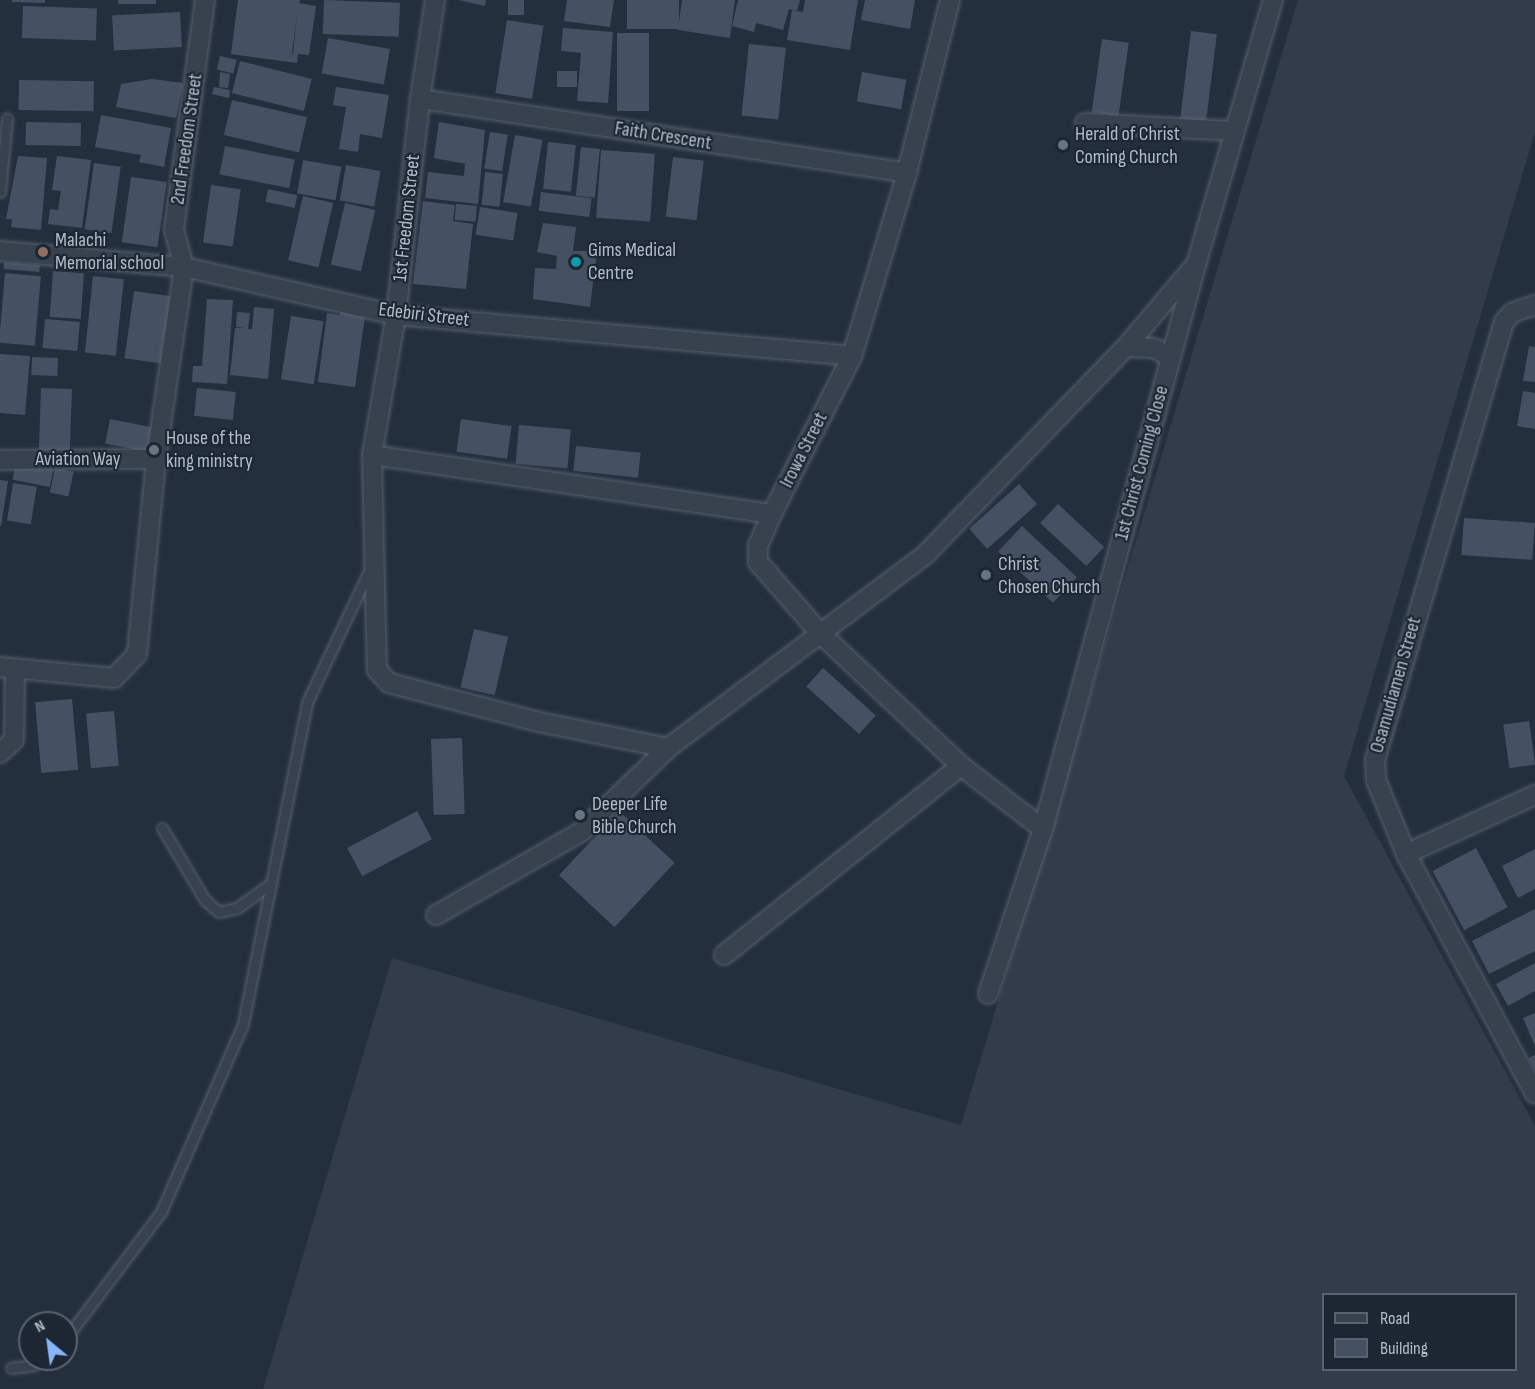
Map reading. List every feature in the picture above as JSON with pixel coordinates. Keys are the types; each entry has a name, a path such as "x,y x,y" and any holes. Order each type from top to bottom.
{"street":[{"name":"2nd Freedom Street","path":"8,669 114,678 137,654 156,459 184,267 174,229 205,0"},
{"name":"1st Freedom Street","path":"435,0 420,99 396,315 372,455 377,670 389,683 539,722 668,748"},
{"name":"Irowa Street","path":"950,0 907,173 852,356 772,514 758,545 758,562 819,632 961,766 1043,829"},
{"name":"1st Christ Coming Close","path":"988,994 1043,829 1170,357 1273,0"},
{"name":"Faith Crescent","path":"420,99 907,173"},
{"path":"1085,123 1234,131"},
{"name":"Edebiri Street","path":"0,251 184,267 396,315 852,356"},
{"path":"436,915 581,832 668,748 819,632 926,554 1126,347 1196,265"},
{"name":"Osamudiamen Street","path":"1535,305 1512,313 1504,322 1377,743 1376,780 1406,854 1535,1094"},
{"path":"1126,347 1154,348 1170,357"},
{"path":"372,455 772,514"},
{"name":"Aviation Way","path":"0,460 156,459"},
{"path":"0,753 14,740 8,669"},
{"path":"724,956 961,766"},
{"path":"1406,854 1535,795"}],"lane":[{"path":"0,192 7,118"},
{"path":"78,1322 161,1212 194,1143 243,1024 308,699 374,562"},
{"path":"162,828 205,900 219,912 237,908 270,884"},
{"path":"11,1368 18,1367"}],"shaded area":[{"path":"1298,0 1535,0 1535,132 1344,776 1535,1126 1535,1389 263,1389 392,958 961,1125"}],"building":[{"path":"12,0 45,0 45,3 12,2"},
{"path":"118,0 156,0 156,4 118,4"},
{"path":"238,0 300,0 299,3 316,6 309,55 298,54 297,63 231,54"},
{"path":"324,0 400,3 399,37 323,34"},
{"path":"459,0 486,0 485,6"},
{"path":"508,0 524,0 524,15 508,15"},
{"path":"567,0 614,0 610,27 564,21"},
{"path":"627,0 679,0 679,29 627,29"},
{"path":"682,0 735,0 730,38 678,30"},
{"path":"738,0 800,0 797,11 789,9 783,30 756,23 754,32 732,26"},
{"path":"805,0 858,0 850,50 787,40 792,10 803,12"},
{"path":"865,0 915,0 910,29 861,20"},
{"path":"23,6 97,9 96,41 22,38"},
{"path":"180,12 182,47 114,51 112,16"},
{"path":"507,20 544,26 532,99 495,93"},
{"path":"563,28 613,32 608,103 577,101 581,53 561,51"},
{"path":"1191,31 1217,34 1206,123 1180,120"},
{"path":"617,33 649,33 649,111 617,111"},
{"path":"328,38 390,49 384,84 322,73"},
{"path":"1102,39 1129,43 1118,116 1092,112"},
{"path":"749,44 786,48 778,119 741,116"},
{"path":"220,56 237,60 233,73 217,70"},
{"path":"240,61 312,79 304,111 232,93"},
{"path":"557,71 577,71 577,87 557,87"},
{"path":"220,72 230,74 228,88 219,87"},
{"path":"862,72 906,80 901,109 857,102"},
{"path":"152,79 183,83 176,118 116,107 121,84"},
{"path":"19,80 94,81 93,111 18,110"},
{"path":"214,87 230,90 229,98 212,94"},
{"path":"336,87 389,95 382,138 360,134 358,152 339,149 346,107 333,105"},
{"path":"232,100 307,117 299,152 224,135"},
{"path":"101,115 171,128 164,167 139,162 141,155 95,147"},
{"path":"26,122 81,123 81,146 26,145"},
{"path":"439,122 485,130 478,204 425,198 428,172 464,176 465,164 472,165 434,158"},
{"path":"490,132 508,135 502,171 484,169"},
{"path":"515,135 543,140 531,207 503,202"},
{"path":"548,142 576,145 571,192 543,189"},
{"path":"225,146 295,160 289,188 219,174"},
{"path":"581,147 600,149 595,198 576,196"},
{"path":"601,150 655,154 650,222 596,218"},
{"path":"18,156 47,158 41,230 11,227 12,219 6,219"},
{"path":"57,156 91,160 82,228 48,224 50,209 58,210 61,191 52,190"},
{"path":"673,157 704,161 696,220 666,217"},
{"path":"303,160 341,167 336,200 297,193"},
{"path":"94,163 121,167 111,233 85,229"},
{"path":"346,165 380,171 374,207 340,200"},
{"path":"485,172 503,174 499,207 482,205"},
{"path":"131,177 167,182 157,247 122,242"},
{"path":"211,185 241,189 233,247 203,242"},
{"path":"268,189 297,195 295,208 265,202"},
{"path":"541,192 592,198 589,217 539,211"},
{"path":"303,196 333,203 318,267 288,260"},
{"path":"423,201 455,205 453,221 473,224 466,289 413,284"},
{"path":"345,203 375,210 361,271 331,264"},
{"path":"456,204 477,206 476,222 455,220"},
{"path":"480,207 518,213 513,241 476,235"},
{"name":"Gims Medical Centre","path":"543,223 576,227 573,251 597,251 590,307 533,299 535,268 556,269 557,256 537,252"},
{"path":"4,262 40,265 39,272 3,269"},
{"path":"53,271 84,273 81,319 50,317"},
{"path":"5,273 41,276 35,346 0,343"},
{"path":"93,276 124,279 116,356 85,353"},
{"path":"134,291 175,297 165,364 125,358"},
{"path":"207,299 233,300 227,384 192,382 193,366 202,366"},
{"path":"342,306 366,309 355,387 318,382 327,313 340,315"},
{"path":"254,307 274,309 268,379 230,375 235,328 244,328 236,327 237,312 250,313 248,329 252,329"},
{"path":"291,316 324,321 314,384 281,379"},
{"path":"45,319 80,322 77,351 42,348"},
{"path":"1529,346 1535,347 1535,382 1523,381"},
{"path":"0,354 30,356 25,415 0,413"},
{"path":"32,357 58,358 57,376 31,375"},
{"path":"41,388 72,389 70,453 39,452"},
{"path":"197,388 236,392 233,420 194,416"},
{"path":"1523,391 1535,393 1535,429 1517,426"},
{"path":"110,419 152,427 147,452 105,444"},
{"path":"461,419 512,426 507,459 456,452"},
{"path":"519,425 571,430 567,468 516,464"},
{"path":"576,446 641,453 638,478 573,471"},
{"path":"16,462 53,469 50,487 13,480"},
{"path":"55,468 74,472 68,496 50,492"},
{"path":"0,480 8,481 1,526 0,526"},
{"path":"13,483 37,487 31,524 7,521"},
{"path":"1019,484 1037,504 987,549 969,529"},
{"path":"1058,504 1104,547 1086,566 1040,523"},
{"path":"1464,518 1535,523 1532,560 1461,555"},
{"path":"1022,526 1077,577 1053,603 998,552"},
{"path":"474,629 508,637 495,695 461,687"},
{"path":"823,668 876,716 859,734 806,687"},
{"path":"72,699 78,770 41,773 35,702"},
{"path":"114,711 119,766 91,768 86,713"},
{"path":"1529,721 1535,765 1509,768 1503,725"},
{"path":"462,738 465,814 434,815 431,739"},
{"path":"417,811 432,839 362,876 347,848"},
{"path":"619,811 675,863 615,927 559,875"},
{"path":"1476,848 1507,907 1464,930 1433,871"},
{"path":"1535,849 1535,889 1518,898 1502,866"},
{"path":"1535,909 1535,951 1489,974 1472,941"},
{"path":"1535,963 1535,991 1508,1006 1496,984"},
{"path":"1535,1013 1535,1046 1523,1018"},
{"path":"1535,1055 1535,1070 1529,1058"}],"place":[{"name":"Herald of Christ Coming Church","path":"1063,145"},
{"name":"Malachi Memorial school","path":"43,252"},
{"name":"Gims Medical Centre","path":"576,262"},
{"name":"House of the king ministry","path":"154,450"},
{"name":"Christ Chosen Church","path":"986,575"},
{"name":"Deeper Life Bible Church","path":"580,815"}]}
